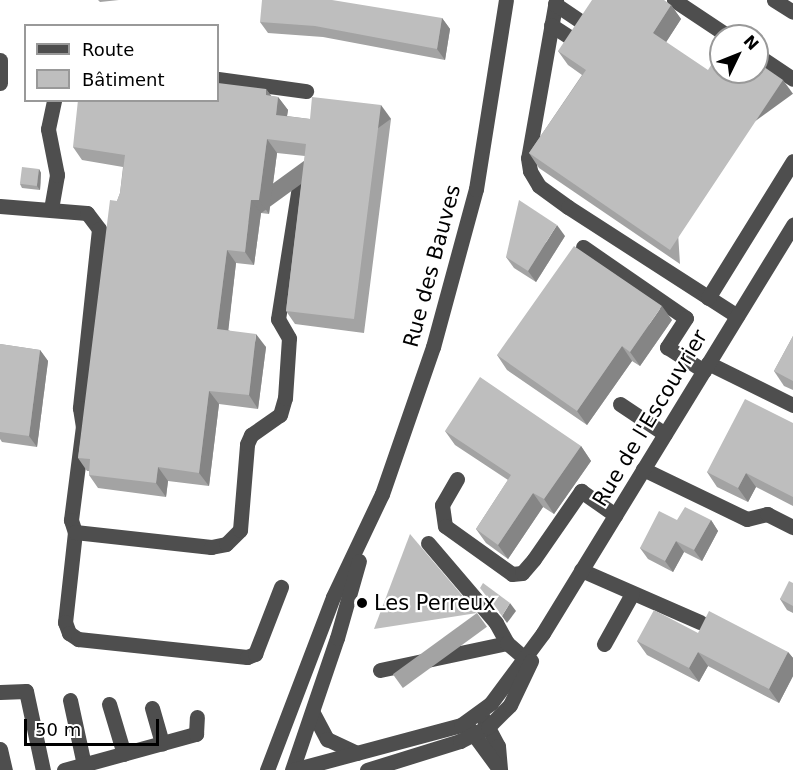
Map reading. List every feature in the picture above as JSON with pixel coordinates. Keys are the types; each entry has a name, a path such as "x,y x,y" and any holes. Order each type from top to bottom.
{"street":[{"name":"Rue des Bauves","path":"292,770 313,713 366,535 411,414 453,278 476,189 506,0"},
{"path":"674,0 710,24"},
{"path":"774,0 793,12"},
{"path":"585,24 555,2 528,158 530,171 539,186 568,207 737,316"},
{"path":"551,25 574,40"},
{"path":"0,60 0,83"},
{"path":"769,63 793,79"},
{"path":"219,79 306,91"},
{"path":"51,210 57,175 48,129 54,102"},
{"path":"708,298 793,161"},
{"path":"75,532 211,547 226,544 240,530 247,444 251,435 280,415 285,398 290,338 278,319 301,172"},
{"path":"0,206 87,213 99,229 80,408 83,426 71,520 75,532 65,622 69,633 78,639 247,657 255,654 281,587"},
{"name":"Rue de l'Escouvrier","path":"292,770 357,753 488,727 510,705 528,660 543,633 793,225"},
{"path":"583,247 686,318 667,347 706,367 793,405"},
{"path":"620,404 665,434"},
{"path":"643,469 747,519 767,514 793,527"},
{"path":"457,479 442,504 445,526 512,574 522,573 534,559 581,492 615,515"},
{"name":"Rue des Bauves","path":"267,770 333,597 366,535"},
{"path":"428,543 496,623 507,643 528,660"},
{"path":"581,570 699,622"},
{"path":"604,644 632,594"},
{"path":"380,670 507,643"},
{"name":"Rue de l'Escouvrier","path":"367,770 469,729 480,713 528,660"},
{"path":"0,692 26,691 43,770"},
{"path":"70,700 84,765"},
{"path":"109,704 124,754"},
{"path":"152,708 162,744"},
{"path":"313,713 327,739 357,753"},
{"path":"480,713 488,727 494,764"},
{"path":"64,770 196,734 197,717"},
{"path":"469,729 494,764"},
{"path":"0,749 5,770"},
{"path":"332,770 357,753"}],"building":[{"path":"262,0 332,0 442,18 437,49 315,26 260,22"},
{"path":"592,0 664,0 671,5 653,33 708,70 709,68 709,84 769,84 769,70 783,80 670,250 529,153 586,70 558,51"},
{"path":"219,83 266,89 266,95 278,97 276,115 310,119 312,97 381,105 354,319 286,311 306,144 267,139 259,200 251,200 245,252 227,250 217,329 256,334 249,395 209,391 199,473 158,467 156,483 89,475 90,459 78,458 110,200 117,201 120,193 125,155 73,147 78,102 219,102"},
{"path":"22,167 39,169 37,186 20,184"},
{"path":"519,200 557,225 528,271 506,257"},
{"path":"574,246 662,306 630,352 622,346 577,411 497,355"},
{"path":"793,336 793,381 774,371"},
{"path":"0,344 40,350 29,436 0,432"},
{"path":"480,377 581,446 544,499 533,493 498,545 476,529 511,475 445,431"},
{"path":"745,399 793,423 793,497 746,473 738,488 707,472"},
{"path":"685,507 711,520 694,550 676,541 665,561 640,548 659,511 677,520"},
{"path":"410,534 477,613 374,629"},
{"path":"789,581 793,583 793,606 780,599"},
{"path":"483,583 510,603 502,616 480,588"},
{"path":"654,610 698,633 709,611 788,652 769,689 698,652 689,668 637,641"}],"place":[{"name":"Les Perreux","path":"362,603"}]}
